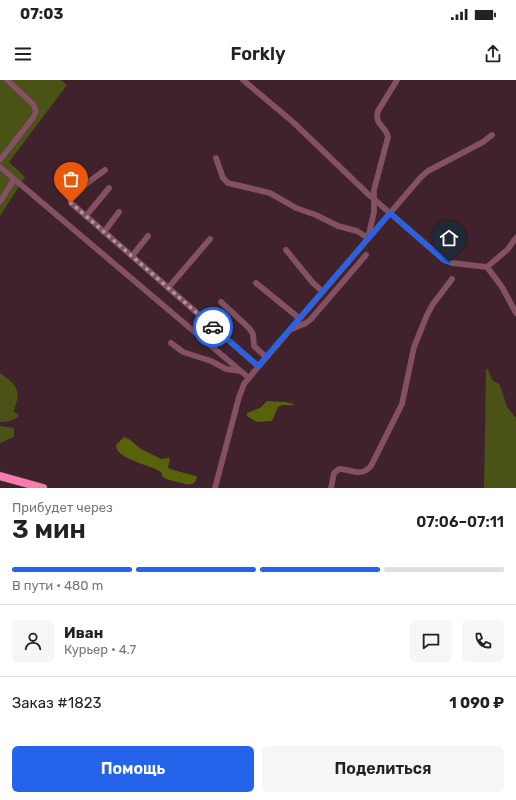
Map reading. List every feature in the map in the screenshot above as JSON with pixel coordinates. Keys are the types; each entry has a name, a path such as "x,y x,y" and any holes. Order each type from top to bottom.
{"highway":[{"path":"0,476 43,488"}],"street":[{"path":"0,160 33,118 36,111 33,104 7,80"},
{"path":"243,80 293,122 331,160 447,262 487,267 502,287 516,313"},
{"path":"368,238 373,220 375,199 374,190 388,137 387,132 379,123 377,116 397,80"},
{"path":"215,488 237,401 241,391 258,366 411,187 428,171 483,142 492,135"},
{"path":"216,158 223,178 228,183 270,194 296,208 316,215 338,226 356,231 368,238"},
{"path":"0,167 249,378"},
{"path":"105,170 75,192 70,197 71,203 258,366"},
{"path":"0,202 14,179"},
{"path":"86,216 109,188"},
{"path":"104,232 119,212"},
{"path":"132,256 148,236"},
{"path":"487,267 508,250 516,238"},
{"path":"168,288 210,239"},
{"path":"286,250 313,283 322,291"},
{"path":"290,330 306,323 366,256"},
{"path":"331,488 334,473 339,469 359,473 364,472 371,466 402,404 414,347 427,314 452,279"},
{"path":"256,283 299,318"},
{"path":"221,302 249,328 253,334 254,346 266,357"},
{"path":"171,343 183,352 211,361 226,369 241,371"}],"shaded area":[{"path":"0,80 61,80 67,85 9,162 25,177 0,216"},
{"path":"486,369 488,369 492,380 500,385 507,407 516,418 516,488 484,488"},
{"path":"0,373 16,387 18,395 14,412 18,414 18,417 5,422 0,422"},
{"path":"267,401 285,402 294,405 282,405 278,407 272,421 257,422 247,416 247,413 260,408"},
{"path":"0,426 14,428 14,437 0,443"},
{"path":"124,437 129,439 141,449 161,459 169,458 168,467 170,469 195,476 197,477 196,480 192,484 184,484 167,479 157,470 128,458 118,450 116,445"}],"way so far":[{"path":"71,203 213,327"}],"route":[{"path":"213,327 258,366 390,213 444,260 449,262"}]}
